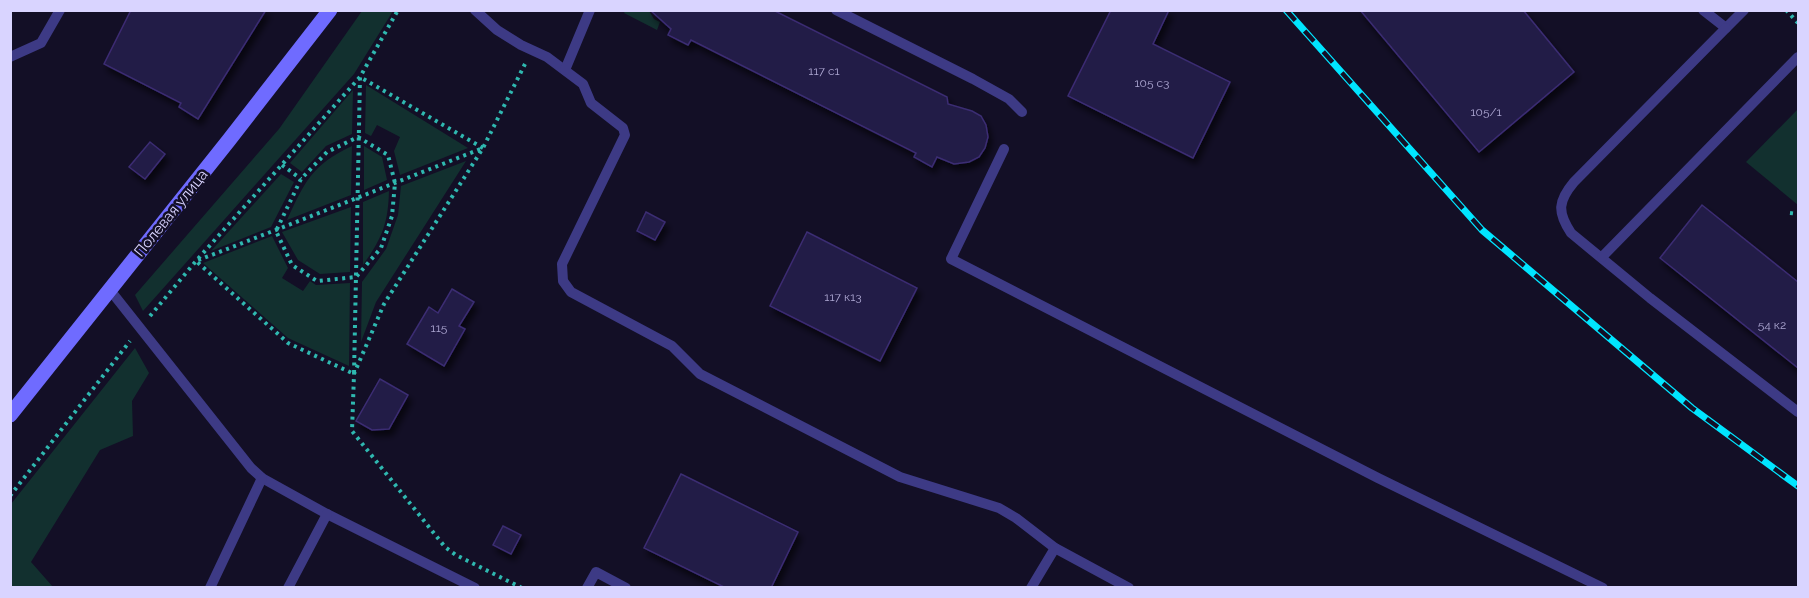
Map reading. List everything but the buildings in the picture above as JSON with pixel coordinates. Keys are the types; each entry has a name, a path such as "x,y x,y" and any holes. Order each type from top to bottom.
{"street":[{"name":"Полевая улица","path":"10,414 330,10"}],"lane":[{"path":"10,57 41,43 60,10"},
{"path":"475,10 497,30 547,57 583,84 591,103 623,128 625,135 562,264 563,281 571,292 672,346 700,374 900,477 999,508 1055,548 1129,588"},
{"path":"565,70 590,10"},
{"path":"836,10 973,79 1009,99 1022,112"},
{"path":"1703,10 1726,28"},
{"path":"1744,10 1564,193 1560,207 1563,221 1571,232 1650,297 1798,412"},
{"path":"1602,257 1798,57"},
{"path":"1004,149 951,259 1388,483 1603,588"},
{"path":"110,290 251,468 262,478 327,514 475,588"},
{"path":"210,588 262,478"},
{"path":"288,588 327,514"},
{"path":"1031,588 1055,548"},
{"path":"588,588 596,572 626,588"}],"path":[{"path":"10,496 196,261 360,77 398,10"},
{"path":"1786,10 1798,23"},
{"path":"354,374 384,304 483,148 532,50"},
{"path":"360,77 352,431 445,547 456,555 522,588"},
{"path":"360,77 483,148"},
{"path":"276,231 302,179 327,152 358,137"},
{"path":"276,231 292,265 317,281 356,278 381,248 392,216 395,183 387,155 358,137"},
{"path":"196,261 483,148"},
{"path":"282,165 302,179"},
{"path":"1790,213 1798,214"},
{"path":"196,261 288,343 354,374"}],"green space":[{"path":"626,10 649,11 654,19 660,22 657,30 624,13"},
{"path":"362,11 393,11 354,74 143,311 135,295 279,129"},
{"path":"366,85 468,148 400,175 394,151 400,137 377,125 371,136 365,133"},
{"path":"353,90 352,134 326,146 302,172 290,163"},
{"path":"1798,109 1798,205 1746,162"},
{"path":"352,146 351,195 287,220 311,176 328,160"},
{"path":"364,146 382,157 387,180 364,190"},
{"path":"466,161 376,302 361,342 362,282 386,249 398,215 401,186"},
{"path":"281,174 294,182 271,227 211,251"},
{"path":"389,191 383,230 363,265 363,202"},
{"path":"351,207 350,272 320,274 298,260 282,232"},
{"path":"272,236 288,268 282,278 303,291 310,281 316,285 350,283 349,366 288,338 203,263"},
{"path":"135,348 149,373 132,401 133,436 100,450 31,562 53,587 11,587 11,504"}],"railway":[{"path":"1286,10 1482,230 1692,408 1798,486"}]}
